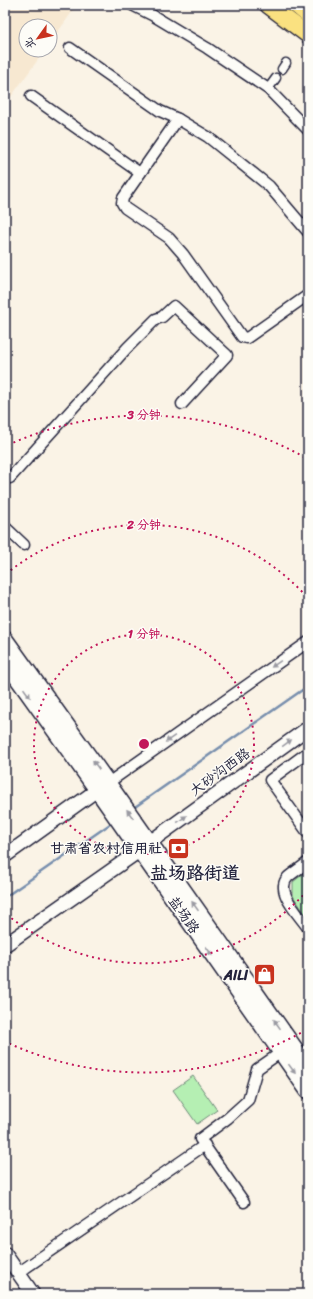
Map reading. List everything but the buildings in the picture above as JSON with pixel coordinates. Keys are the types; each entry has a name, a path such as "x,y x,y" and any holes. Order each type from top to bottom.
{"main road":[{"path":"268,5 308,35"},
{"path":"296,5 308,15"},
{"name":"盐场路","path":"5,639 113,801 308,1067"},
{"name":"盐场路","path":"5,661 103,786"},
{"name":"盐场路","path":"141,840 280,1053 308,1091"}],"street":[{"path":"132,5 152,15 207,48 268,89 308,130"},
{"path":"70,48 160,111 178,119 208,137 269,186 308,232"},
{"path":"268,89 276,78"},
{"path":"31,96 140,173"},
{"path":"178,119 123,198 122,204 125,208 169,238 183,254 242,337 247,338 308,295"},
{"path":"10,478 127,348 156,319 162,317 174,306 227,355 182,404"},
{"path":"5,527 24,545"},
{"path":"5,856 308,642"},
{"name":"大砂沟西路","path":"5,945 141,840 308,728"},
{"path":"308,752 270,780 308,834"},
{"path":"308,862 287,878 283,887 285,896 308,928"},
{"path":"244,1202 200,1139 228,1118 248,1100 257,1069 280,1053"},
{"path":"18,1273 205,1145"},
{"path":"5,1254 32,1294"}],"shaded area":[{"path":"5,5 77,5 58,32 58,18 18,18 18,58 39,58 5,105"}],"green space":[{"path":"308,870 308,918 293,896 293,882"},
{"path":"193,1076 217,1110 197,1124 173,1090"}],"waterway":[{"path":"132,809 308,686"},
{"path":"5,897 113,822"}],"place":[{"name":"甘肃省农村信用社","path":"178,848"},
{"name":"AILI","path":"264,975"}],"district":[{"name":"盐场路街道","path":"195,873"}]}
